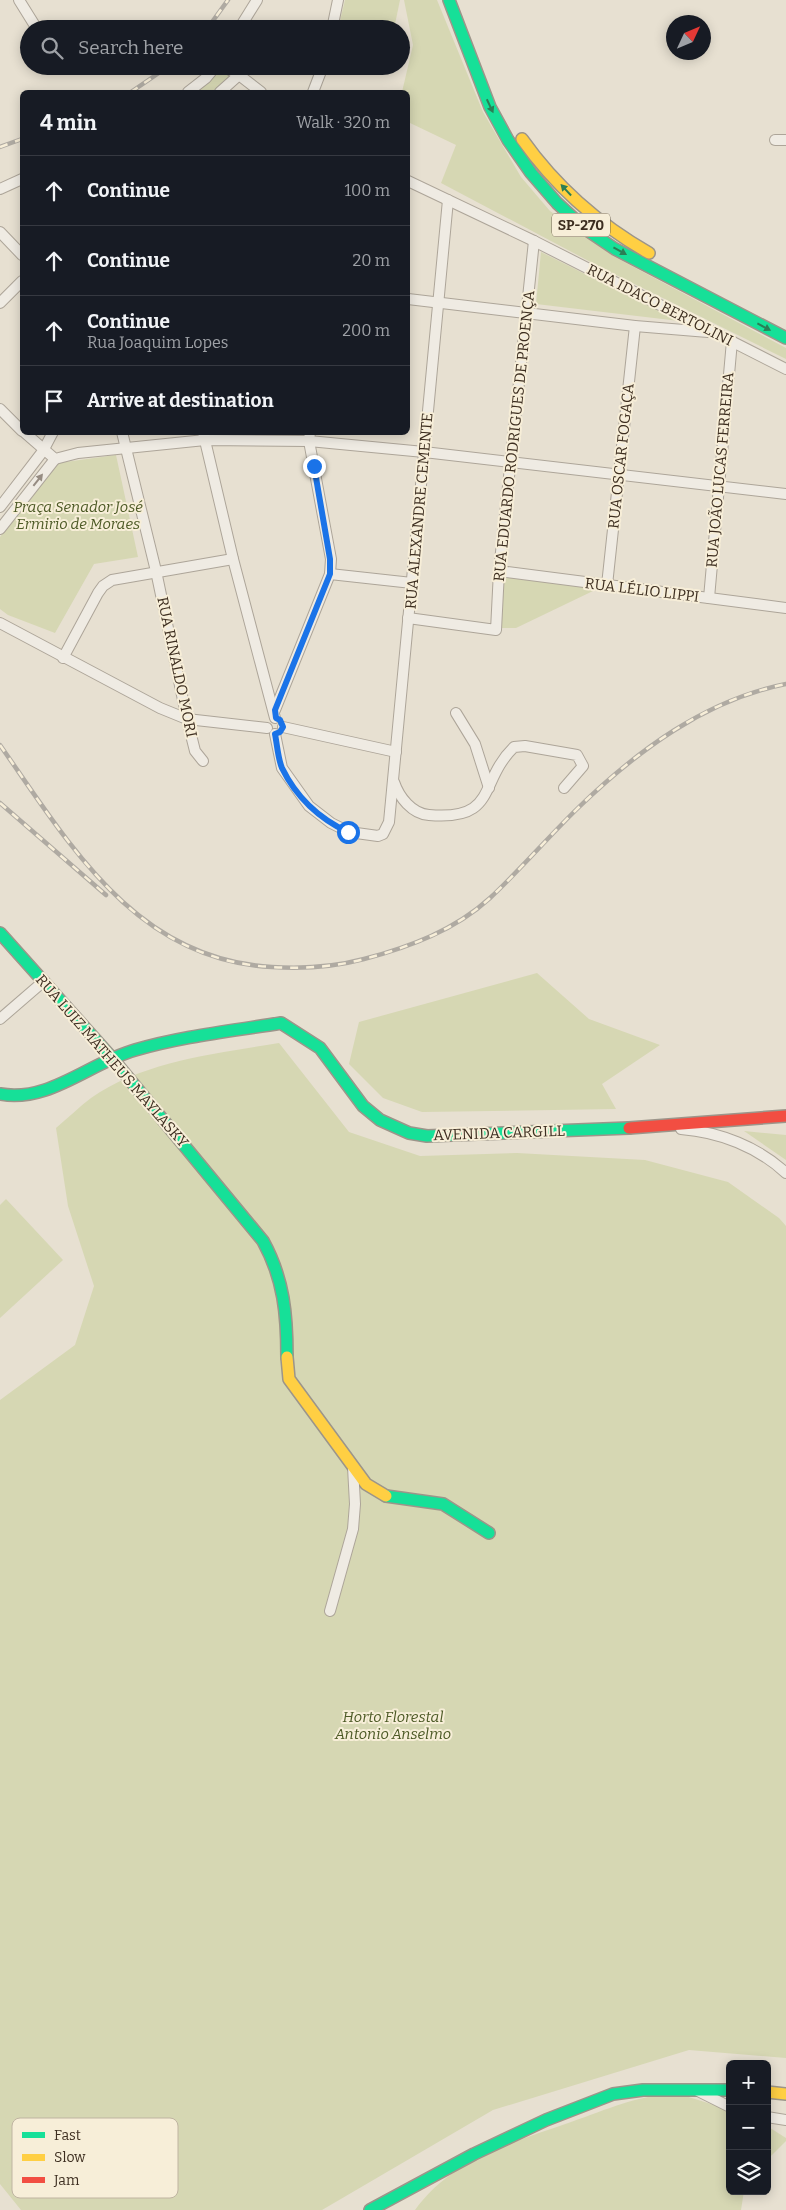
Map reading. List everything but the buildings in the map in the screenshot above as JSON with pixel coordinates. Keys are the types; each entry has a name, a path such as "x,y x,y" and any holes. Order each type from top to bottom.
{"main road":[{"name":"SP-270","path":"449,0 490,106 508,140 531,173 557,203 584,228 615,249 786,338"},
{"name":"SP-270","path":"460,28 514,126 531,152 571,196 602,223 636,246 662,260"},
{"name":"RUA LUIZ MATHEUS MAYLASKY","path":"0,933 111,1057 262,1241 282,1278 287,1333 286,1368 289,1379 366,1484 387,1497 443,1504 462,1514 489,1533"},
{"name":"AVENIDA CARGILL","path":"0,1094 11,1098 24,1097 46,1090 111,1057 161,1042 281,1023 320,1048 363,1106 380,1120 409,1132 428,1136 617,1128 786,1116"},
{"path":"370,2210 474,2154 579,2106 613,2094 643,2090 726,2090"},
{"path":"771,2092 786,2094"}],"street":[{"path":"19,0 31,20"},
{"path":"245,20 257,0"},
{"path":"334,20 338,0"},
{"path":"191,90 208,75"},
{"path":"222,90 239,75 258,90"},
{"path":"314,90 319,75"},
{"path":"775,140 786,140"},
{"path":"0,189 20,180"},
{"name":"RUA IDACO BERTOLINI","path":"410,182 534,241 786,369"},
{"name":"RUA ALEXANDRE CEMENTE","path":"275,730 282,768 308,806 331,824 348,832 378,836 383,834 389,822 448,200"},
{"path":"0,232 20,253"},
{"name":"RUA EDUARDO RODRIGUES DE PROENÇA","path":"408,618 496,630 499,571 528,313 534,241"},
{"path":"0,303 20,283"},
{"path":"410,299 635,326 714,333"},
{"name":"RUA OSCAR FOGAÇA","path":"607,585 635,326"},
{"name":"RUA JOÃO LUCAS FERREIRA","path":"709,598 732,341"},
{"path":"0,409 20,429"},
{"path":"26,435 43,451 55,459"},
{"path":"0,507 43,451 51,435"},
{"name":"RUA RINALDO MORI","path":"122,435 124,448 156,571 195,751 204,761"},
{"path":"0,529 55,459 78,453 204,436 310,437 786,494"},
{"path":"204,436 233,559 275,714 280,720 275,730"},
{"path":"275,714 330,574 330,559 310,437"},
{"path":"63,658 103,586 112,580 233,559"},
{"name":"RUA LÉLIO LIPPI","path":"499,571 786,608"},
{"path":"330,574 412,583"},
{"path":"0,623 160,708 187,718 275,730 396,752"},
{"path":"456,713 475,744 488,788"},
{"path":"393,779 404,801 414,810 425,815 451,817 463,815 478,803 507,754 514,746 525,746 577,756 582,761 583,766 564,788"},
{"path":"0,1019 44,981"},
{"path":"617,1128 689,1130 719,1136 747,1146 770,1159 786,1174"},
{"path":"330,1611 353,1529 355,1504 353,1466"},
{"path":"695,2090 726,2105"},
{"path":"771,2118 786,2120"}],"green space":[{"path":"345,0 400,0 396,20 340,20"},
{"path":"404,0 437,0 483,112 521,177 550,211 613,256 786,348 786,359 602,268 441,183 456,145 410,123 410,90 402,90 406,75 410,75 410,58 413,45 410,20 408,20"},
{"path":"212,75 231,76 216,90 195,90"},
{"path":"541,252 679,321 536,304"},
{"name":"Praça Senador José Ermirio de Moraes","path":"116,455 138,557 94,564 55,633 8,615 0,609 0,537 36,486 58,463"},
{"path":"502,573 594,587 593,591 516,628 499,628"},
{"path":"537,973 589,1019 660,1045 602,1084 616,1109 422,1112 383,1098 349,1064 359,1022"},
{"name":"Horto Florestal Antonio Anselmo","path":"279,1043 349,1132 420,1156 517,1153 645,1160 728,1182 779,1218 786,1226 786,2058 689,2050 493,2110 322,2210 21,2210 0,2184 0,1400 75,1345 94,1286 68,1206 56,1128 91,1098 112,1085 134,1075 182,1060"},
{"path":"744,1131 786,1135 786,1160"},
{"path":"6,1199 63,1260 0,1318 0,1205"},
{"path":"676,2093 726,2109 726,2195 743,2195 741,2210 415,2210 430,2192 447,2178 485,2154 622,2104"},
{"path":"771,2129 786,2138 786,2141 771,2156"}],"railway":[{"path":"214,20 228,0"},
{"path":"134,90 156,75"},
{"path":"0,147 20,140"},
{"path":"0,745 53,821 81,857 111,891 145,920 182,943 224,960 272,967 319,967 353,962 398,949 431,936 462,919 490,898 568,818 624,766 674,730 700,715 728,702 786,684"},
{"path":"0,803 106,895"}],"traffic: fast":[{"path":"449,0 490,107 508,140 531,173 557,203 584,228 615,249 786,338"},
{"path":"0,933 111,1057 263,1241 276,1269 280,1283 285,1312 287,1357"},
{"path":"0,1094 18,1095 35,1093 69,1080 118,1056 153,1045 208,1034 281,1023 320,1048 363,1106 380,1120 409,1133 427,1136 629,1128"},
{"path":"386,1496 443,1504 489,1533"},
{"path":"370,2210 474,2154 546,2120 613,2094 643,2090 726,2090"}],"traffic: slow":[{"path":"522,139 549,173 579,203 612,230 649,253"},
{"path":"287,1357 289,1379 366,1484 386,1496"},
{"path":"771,2092 786,2094"}],"traffic: jam":[{"path":"629,1128 786,1116"}],"route":[{"path":"314,466 330,559 330,574 275,710 276,718 280,720 283,727 280,732 275,734 282,768 308,806 331,824 348,832"}]}
